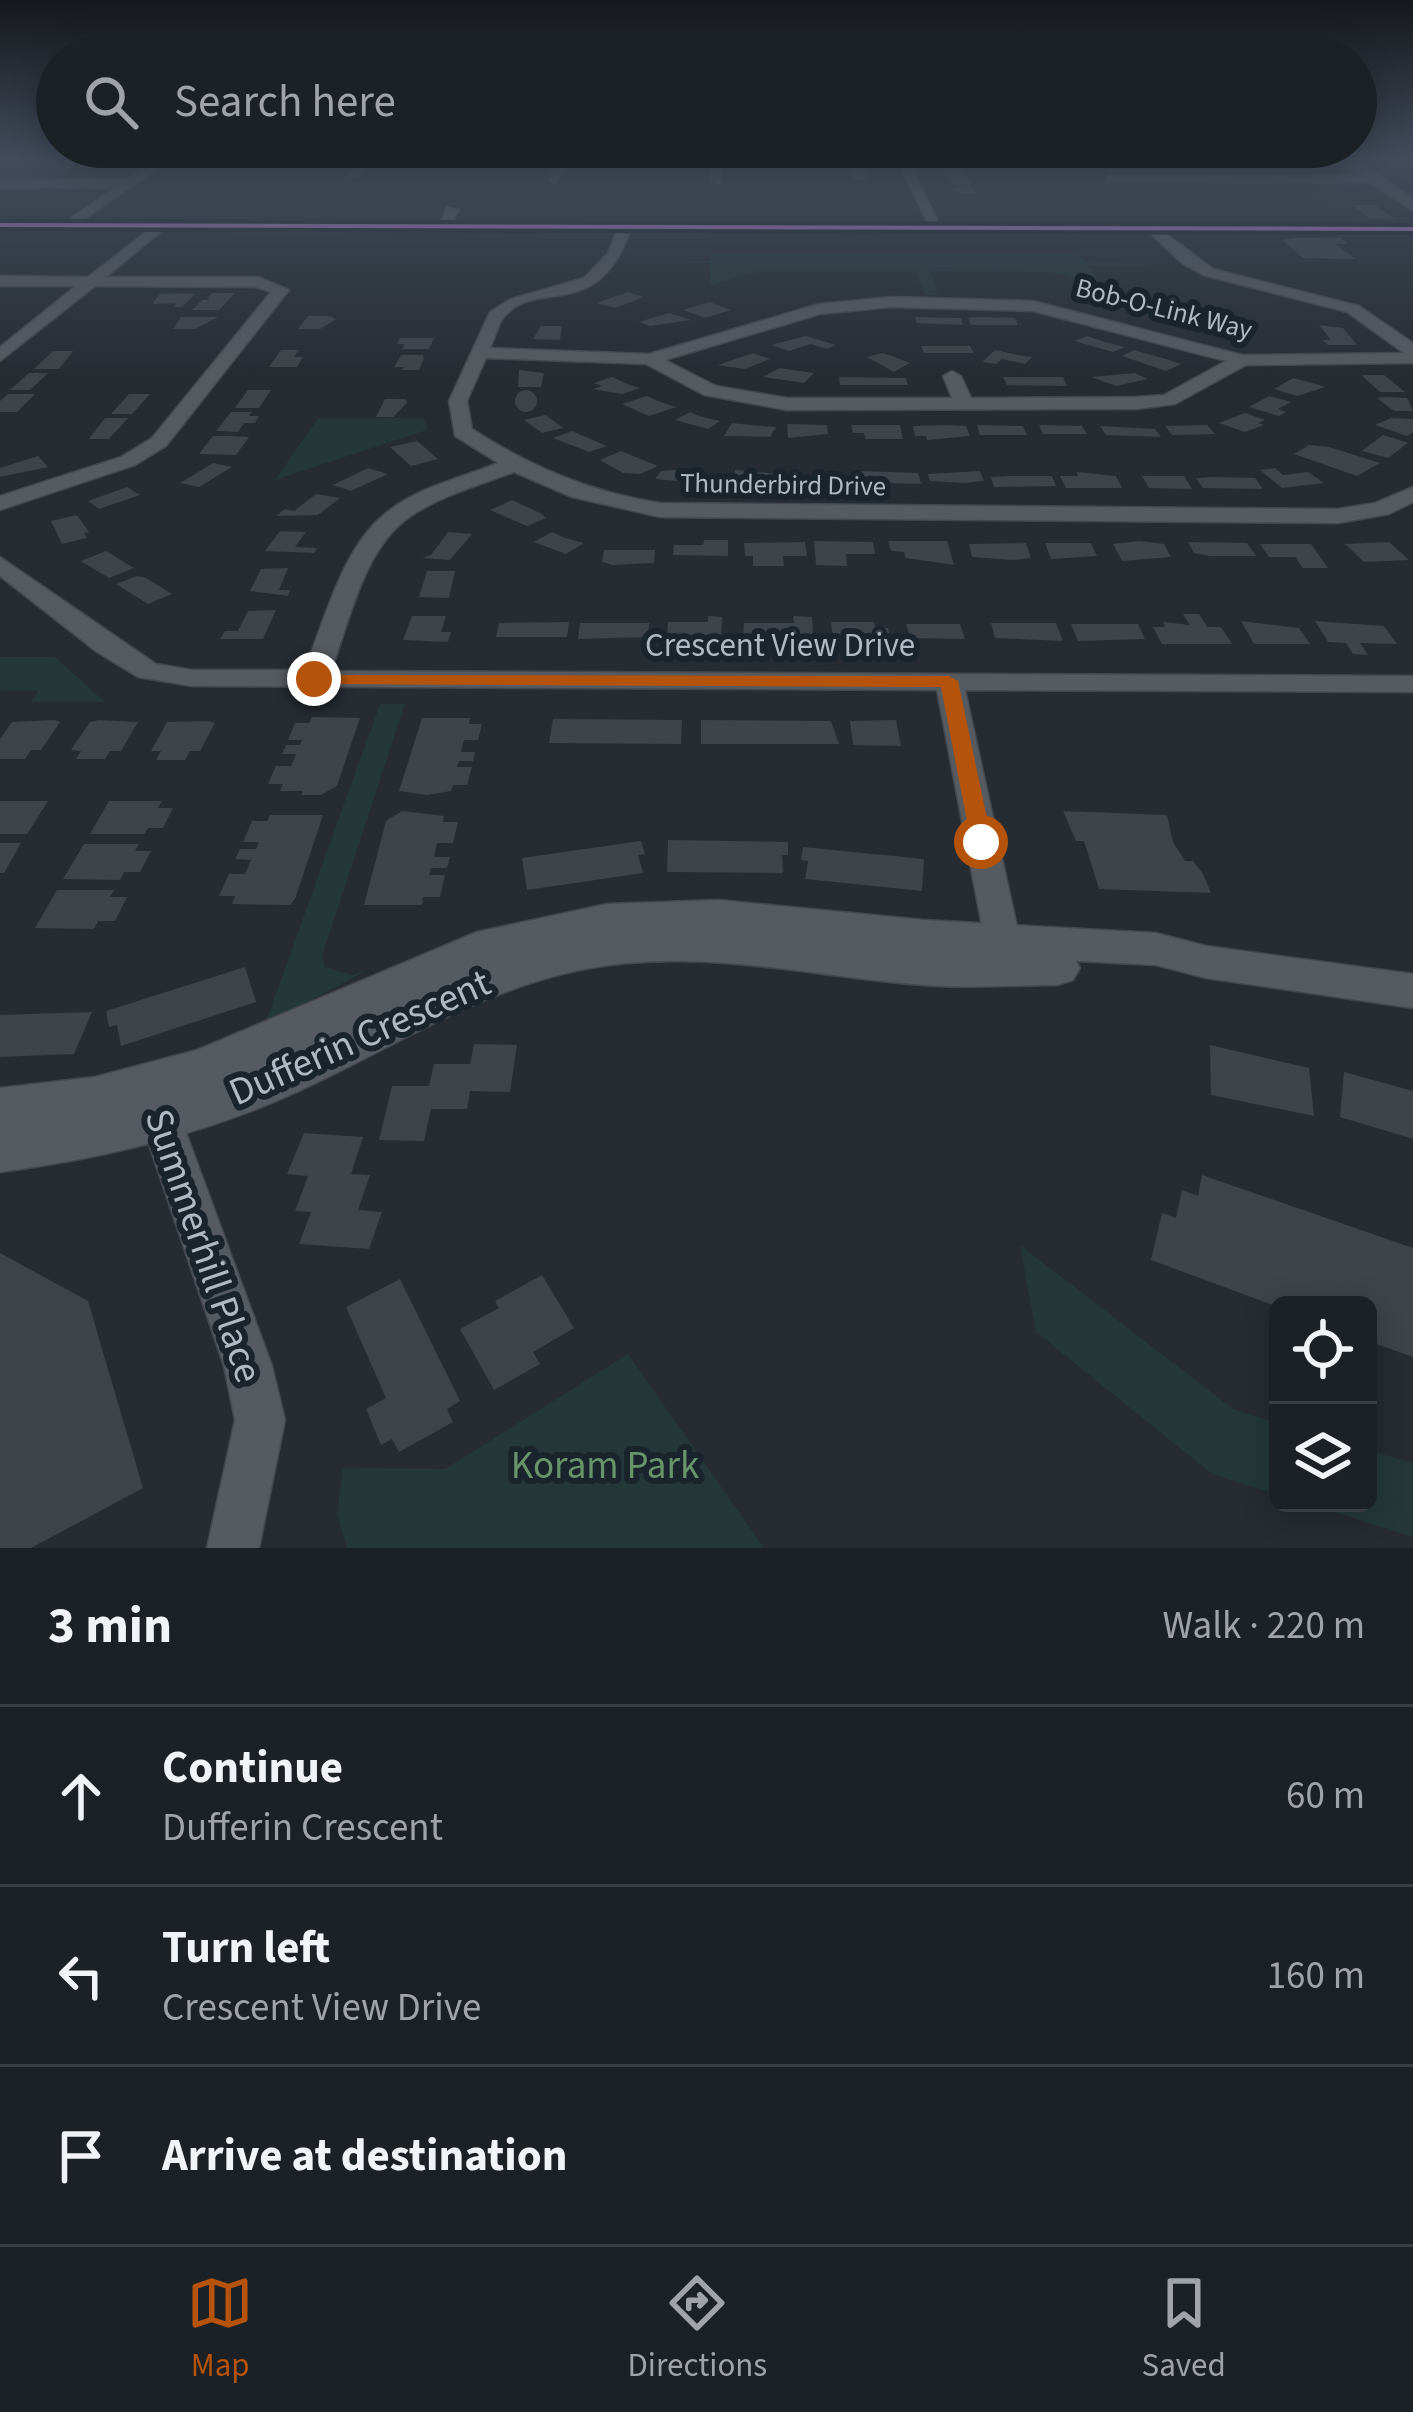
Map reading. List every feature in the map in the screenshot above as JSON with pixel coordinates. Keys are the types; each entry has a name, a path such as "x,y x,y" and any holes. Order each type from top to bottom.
{"street":[{"path":"0,356 154,231"},
{"name":"Thunderbird Drive","path":"624,231 616,260 607,272 587,284 508,306 496,315 458,401 462,432 512,465 595,500 660,511 1338,516 1381,509 1413,494"},
{"path":"1156,231 1188,261 1208,272 1353,309 1413,355"},
{"path":"0,281 258,282 281,290 159,442 128,461 0,503"},
{"name":"Bob-O-Link Way","path":"479,353 650,359 819,309 891,302 1033,305 1242,360 1413,355"},
{"path":"650,359 712,391 787,404 1168,400 1242,360"},
{"path":"952,376 964,404"},
{"path":"314,679 372,543 391,520 413,506 512,465"},
{"name":"Crescent View Drive","path":"0,564 106,646 148,671 192,678 1413,684"},
{"path":"949,681 1005,955"},
{"name":"Dufferin Crescent","path":"0,1108 155,1103 278,1078 421,1004 471,984 575,955 644,945 744,945 938,969 1005,955 1160,968 1206,962 1413,992"},
{"name":"Dufferin Crescent","path":"0,1150 84,1139 155,1103"},
{"name":"Summerhill Place","path":"155,1103 248,1366 260,1420 233,1548"}],"green space":[{"path":"711,254 1079,254 1086,262 1162,265 1088,265 1101,284 1051,272 930,271 939,295 925,295 915,271 760,271 710,286 710,263 636,263 710,261"},
{"path":"318,418 424,418 427,430 275,480"},
{"path":"0,657 55,657 105,702 31,702 38,691 0,690"},
{"path":"380,704 405,704 322,956 325,967 352,975 368,970 265,1024"},
{"path":"1020,1245 1233,1409 1269,1420 1269,1492 1212,1474 1036,1332"},
{"name":"Koram Park","path":"628,1354 764,1548 347,1548 337,1515 343,1468 445,1469"},
{"path":"1377,1453 1413,1463 1413,1537 1334,1512 1377,1512"}],"building":[{"path":"1341,238 1348,244 1336,244 1355,259 1303,258 1282,240"},
{"path":"628,292 644,297 615,308 596,303"},
{"path":"212,293 235,293 219,310 192,310 202,300 210,300"},
{"path":"160,294 195,294 182,307 152,304"},
{"path":"709,302 731,310 705,318 683,310"},
{"path":"669,313 691,320 650,326 639,322"},
{"path":"308,316 336,319 320,329 298,329"},
{"path":"181,317 218,317 195,329 173,329"},
{"path":"915,317 961,318 963,325 917,323"},
{"path":"968,318 1015,318 1018,325 971,325"},
{"path":"1202,323 1248,337 1238,342 1192,328"},
{"path":"1319,325 1343,328 1357,345 1328,345 1322,340 1331,340"},
{"path":"541,326 562,326 560,340 533,339"},
{"path":"806,336 836,345 827,349 811,344 789,351 771,345"},
{"path":"1087,336 1125,347 1113,352 1074,341"},
{"path":"400,338 434,338 429,349 402,349 405,344 397,344"},
{"path":"921,346 970,346 974,353 924,353"},
{"path":"281,350 299,350 294,357 303,357 297,367 269,367"},
{"path":"995,350 1032,357 1025,364 1002,359 996,364 982,362"},
{"path":"1134,350 1181,364 1166,371 1122,356"},
{"path":"53,351 73,351 59,369 34,369"},
{"path":"753,353 770,359 745,369 718,365"},
{"path":"882,353 910,363 894,372 867,357"},
{"path":"401,355 423,355 419,370 394,367"},
{"path":"779,368 814,373 804,383 763,377"},
{"path":"519,370 544,373 541,387 518,387"},
{"path":"29,373 48,373 30,390 10,390"},
{"path":"1135,373 1148,379 1116,386 1091,377"},
{"path":"1361,375 1384,375 1405,392 1380,392"},
{"path":"612,377 640,388 622,394 593,389 602,386 594,383"},
{"path":"839,377 906,378 908,385 840,385"},
{"path":"1003,377 1063,377 1067,386 1007,385"},
{"path":"1293,378 1325,387 1297,396 1274,389"},
{"path":"248,390 271,390 259,408 235,408"},
{"path":"526,390 537,401 526,412 515,401"},
{"path":"8,394 35,394 17,412 0,412 0,401"},
{"path":"129,394 150,394 132,414 111,414"},
{"path":"647,396 677,407 649,416 622,404"},
{"path":"1269,396 1291,402 1278,409 1286,412 1279,416 1249,407"},
{"path":"1377,398 1407,398 1413,411 1394,411"},
{"path":"385,399 406,399 407,403 393,417 376,417"},
{"path":"231,412 259,416 238,432 216,431"},
{"path":"690,412 720,421 708,429 675,420"},
{"path":"1245,413 1265,420 1258,423 1264,425 1245,432 1219,423"},
{"path":"545,415 563,428 542,433 524,420"},
{"path":"105,418 128,418 109,439 89,439"},
{"path":"1391,418 1413,419 1413,432 1407,436 1375,425"},
{"path":"732,423 776,427 770,437 724,436"},
{"path":"787,424 827,425 828,434 788,438"},
{"path":"851,425 900,425 903,439 865,439 864,433 853,433"},
{"path":"977,425 1023,426 1027,435 980,435"},
{"path":"1039,425 1082,426 1087,434 1043,434"},
{"path":"1207,425 1215,434 1172,435 1165,426"},
{"path":"913,426 966,426 970,436 927,440 915,436"},
{"path":"1100,426 1155,429 1161,437 1106,435"},
{"path":"572,431 607,446 589,452 553,438"},
{"path":"1383,435 1408,443 1388,458 1362,451"},
{"path":"213,436 249,437 236,455 199,454"},
{"path":"417,441 438,459 411,466 390,447"},
{"path":"1309,445 1380,463 1357,476 1294,454"},
{"path":"621,451 658,466 640,474 623,473 600,460"},
{"path":"38,456 48,467 0,477 0,468"},
{"path":"213,463 232,467 199,487 180,483"},
{"path":"368,468 388,474 351,491 333,485"},
{"path":"1275,468 1283,475 1308,472 1324,483 1282,488 1260,470"},
{"path":"735,470 779,474 778,486 734,485"},
{"path":"661,471 714,474 708,484 655,479"},
{"path":"861,471 918,473 921,484 864,482"},
{"path":"980,471 984,481 964,483 930,481 928,474"},
{"path":"1077,472 1116,476 1122,488 1066,488 1060,476 1078,476"},
{"path":"792,476 835,476 837,486 793,487"},
{"path":"1052,476 1056,486 994,487 991,477"},
{"path":"1142,476 1184,476 1192,489 1149,488"},
{"path":"1196,478 1255,478 1263,489 1203,488"},
{"path":"127,487 140,495 99,509 88,501"},
{"path":"316,494 340,498 318,515 276,516 285,509 294,511"},
{"path":"512,500 546,518 527,526 490,510"},
{"path":"77,515 89,532 84,533 87,538 62,544 51,521"},
{"path":"280,531 306,532 295,547 317,548 314,553 265,551"},
{"path":"448,532 472,534 450,560 422,558 431,555"},
{"path":"552,532 584,543 566,554 534,542"},
{"path":"704,540 728,540 728,556 673,555 674,545 703,545"},
{"path":"814,541 873,542 875,554 846,554 847,566 816,565"},
{"path":"888,541 947,541 954,565 906,558 904,552 891,551"},
{"path":"805,542 807,556 783,556 784,566 753,566 753,556 745,556 744,543"},
{"path":"1188,542 1247,543 1256,556 1194,553"},
{"path":"1389,542 1409,560 1364,562 1345,544"},
{"path":"1026,543 1031,558 1013,560 972,557 969,544"},
{"path":"1045,543 1091,543 1097,556 1051,559"},
{"path":"1113,544 1164,544 1171,557 1122,561"},
{"path":"1260,544 1311,544 1328,568 1303,568 1295,557 1269,557"},
{"path":"604,550 655,550 654,563 613,565 602,562"},
{"path":"106,551 134,568 109,578 81,561"},
{"path":"288,568 279,590 290,590 288,596 250,591 261,569"},
{"path":"427,571 455,571 449,598 419,597"},
{"path":"137,576 172,594 148,604 116,584"},
{"path":"276,610 263,639 220,639 225,631 238,631 248,611"},
{"path":"1183,614 1199,614 1207,627 1221,627 1232,644 1162,644 1153,627 1165,627 1163,622 1190,625"},
{"path":"412,616 446,616 441,632 451,632 448,642 403,640"},
{"path":"708,616 722,617 721,637 667,639 668,622 708,622"},
{"path":"793,616 812,617 813,639 743,640 744,623 794,623"},
{"path":"1241,621 1299,628 1310,644 1254,644"},
{"path":"1315,621 1384,626 1397,644 1360,643 1368,655 1353,654 1346,643 1328,642"},
{"path":"569,622 567,637 496,637 499,623"},
{"path":"831,622 874,622 875,628 888,628 891,641 833,638"},
{"path":"580,623 649,623 648,637 578,639"},
{"path":"991,623 1056,623 1063,641 995,638"},
{"path":"906,624 960,624 965,639 910,638"},
{"path":"1071,624 1138,624 1145,639 1078,641"},
{"path":"312,717 360,718 337,786 321,795 280,791 283,784 268,784 276,766 291,766 296,754 282,754 286,745 300,745 302,740 288,740 295,723 309,723"},
{"path":"422,718 470,718 469,724 482,724 478,740 464,740 461,752 475,752 473,761 459,761 457,767 472,767 467,785 427,795 399,791"},
{"path":"553,719 682,720 681,744 549,743"},
{"path":"701,720 831,721 839,744 701,744"},
{"path":"896,720 901,746 853,745 850,721"},
{"path":"12,722 60,722 41,750 31,750 25,759 0,759 0,739"},
{"path":"90,722 138,722 121,751 110,751 105,759 76,759 81,751 71,750"},
{"path":"167,722 215,723 200,751 190,751 185,760 156,760 161,751 151,751"},
{"path":"0,801 48,801 27,834 0,834"},
{"path":"109,801 162,801 158,808 173,808 163,828 148,828 144,834 90,834"},
{"path":"402,811 458,822 453,843 437,843 434,857 450,857 447,868 431,868 429,875 445,875 440,897 423,897 422,905 364,905 386,821"},
{"path":"1063,811 1167,815 1173,842 1185,861 1193,861 1203,874 1211,893 1099,889 1084,841 1076,841"},
{"path":"270,815 323,815 295,899 290,905 232,904 235,896 219,896 229,874 245,874 251,860 235,859 240,849 256,849 259,842 243,842 252,821 267,821"},
{"path":"668,840 788,842 788,855 782,855 783,873 667,872"},
{"path":"641,841 645,854 638,855 643,873 527,890 522,858"},
{"path":"0,843 21,843 4,873 0,873"},
{"path":"84,844 139,844 135,851 151,851 140,872 124,872 120,880 63,879"},
{"path":"803,847 924,859 922,891 805,879 808,861 801,860"},
{"path":"57,890 114,890 110,897 127,897 115,921 98,921 94,929 35,928"},
{"path":"245,967 256,1002 121,1046 117,1025 109,1027 106,1011"},
{"path":"92,1012 74,1054 0,1057 0,1015"},
{"path":"474,1044 517,1045 510,1092 470,1091 467,1109 431,1109 424,1141 379,1140 392,1086 429,1086 434,1064 470,1064"},
{"path":"1210,1045 1309,1068 1314,1116 1211,1095"},
{"path":"1344,1072 1413,1091 1413,1139 1340,1117"},
{"path":"304,1133 363,1137 351,1174 370,1175 358,1210 382,1212 369,1249 299,1244 311,1212 295,1211 308,1176 287,1174"},
{"path":"1202,1175 1413,1248 1413,1357 1377,1344 1377,1296 1269,1296 1269,1304 1151,1260 1162,1213 1176,1218 1182,1190 1198,1196"},
{"path":"0,1253 88,1301 143,1488 31,1548 0,1548"},
{"path":"542,1275 574,1328 533,1352 540,1364 494,1390 460,1329 499,1308 495,1301"},
{"path":"400,1279 460,1401 447,1409 453,1422 399,1452 392,1439 381,1445 366,1409 386,1398 346,1307"}],"route":[{"path":"314,679 949,681 981,842"}]}
